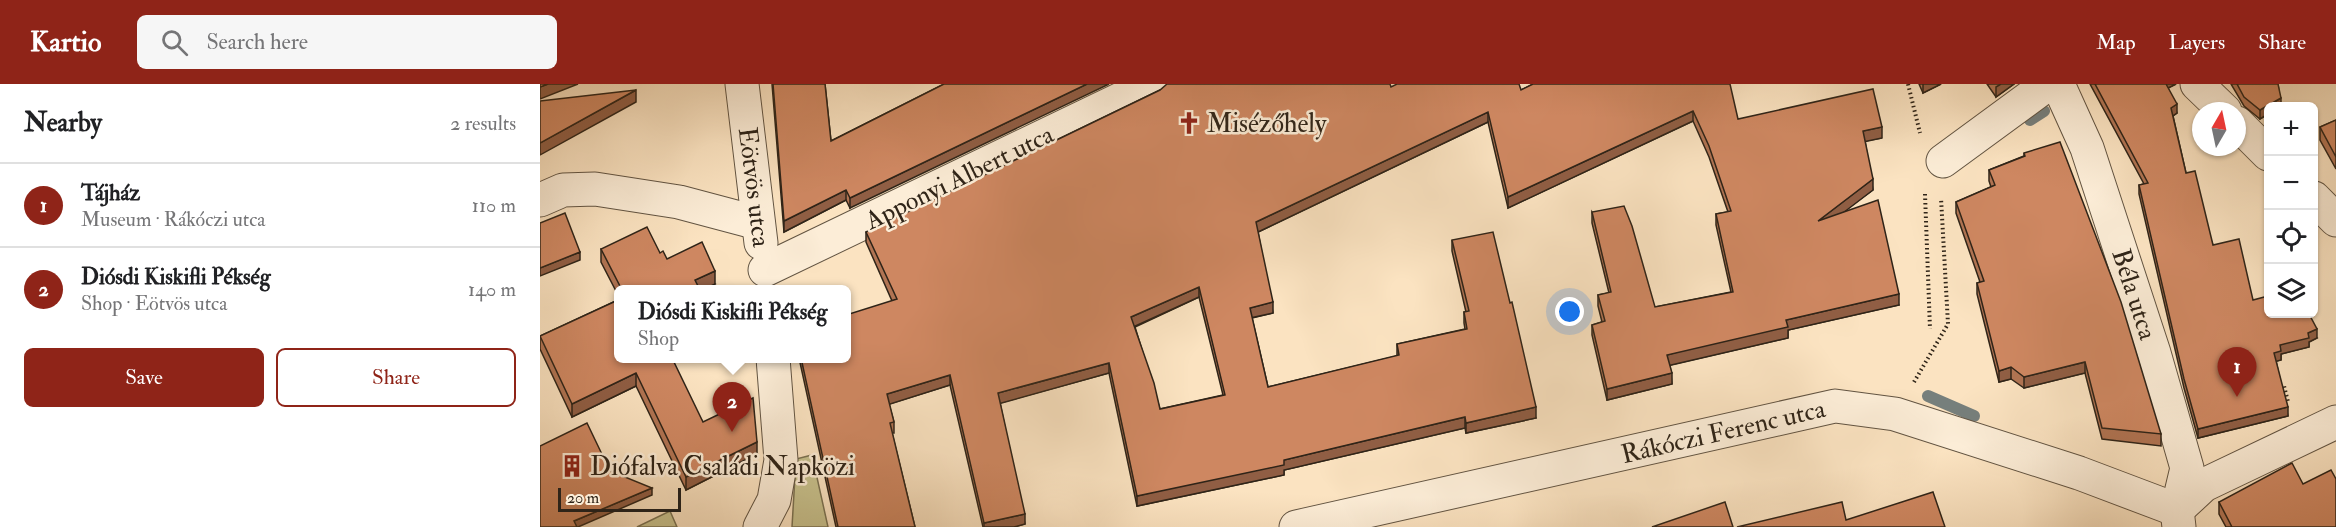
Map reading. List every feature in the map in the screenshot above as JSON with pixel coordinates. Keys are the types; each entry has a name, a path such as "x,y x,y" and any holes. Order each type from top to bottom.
{"street":[{"name":"Eötvös utca","path":"742,84 766,280"},
{"name":"Apponyi Albert utca","path":"766,280 1152,84"},
{"path":"1932,150 2048,84"},
{"name":"Béla utca","path":"2058,84 2087,148 2154,353 2184,455 2187,468 2178,518"},
{"path":"2198,84 2216,102"},
{"path":"2246,132 2264,150"},
{"path":"540,200 563,190 595,189 679,202 758,223"},
{"path":"2318,203 2336,220"},
{"path":"760,527 774,500 781,460 773,363"},
{"name":"Rákóczi Ferenc utca","path":"1296,527 1835,406 1895,414 2079,473 2178,518"},
{"path":"2178,518 2204,485 2336,422"}],"path":[{"path":"1895,414 1948,324 1940,183 1932,150 1908,84"},
{"path":"1924,190 1929,329"},
{"path":"2280,387 2283,386 2289,405"}],"shaded area":[{"path":"812,455 828,527 792,527 796,459"},
{"path":"670,511 677,527 637,527"}],"building":[{"path":"773,84 825,84 831,141 944,84 1087,84 850,198 846,190 784,221"},
{"path":"1167,84 1390,84 1391,87 1397,84 1519,84 1521,90 1533,84 1730,84 1738,119 1873,89 1882,127 1863,131 1873,179 1818,221 1878,200 1899,294 1786,320 1788,327 1667,355 1672,373 1607,389 1592,325 1605,321 1598,295 1611,292 1592,212 1624,206 1655,307 1733,292 1716,214 1731,211 1709,146 1693,111 1508,197 1488,112 1256,222 1273,302 1250,308 1268,387 1399,355 1397,344 1467,329 1464,312 1469,311 1452,240 1493,232 1536,407 1466,423 1465,417 1284,460 1284,465 1137,496 1109,363 998,393 1025,514 984,523 950,375 887,394 894,422 890,423 915,527 838,527 802,363 851,363 851,313 897,299 866,232 1160,90","holes":["1199,287 1225,395 1160,409 1154,383 1131,317"]},
{"path":"2095,84 2166,84 2177,104 2171,108 2186,173 2195,171 2213,245 2239,239 2253,300 2264,297 2264,318 2311,318 2317,329 2308,333 2309,338 2280,345 2281,351 2274,353 2288,407 2198,429 2184,379 2139,185 2148,183"},
{"path":"2237,84 2278,84 2281,98 2274,102 2264,102 2264,108 2260,110 2244,97"},
{"path":"636,90 540,143 540,101"},
{"path":"2336,120 2336,157 2320,127"},
{"path":"2060,142 2121,302 2161,434 2102,428 2085,362 2024,377 2011,367 1999,371 1977,283 1984,281 1956,202 1995,185 1989,170 2025,156 2024,153"},
{"path":"565,213 580,252 540,268 540,223"},
{"path":"647,227 660,253 663,251 667,259 702,242 715,271 695,280 698,285 619,285 601,249"},
{"path":"614,302 614,363 674,363 703,422 753,398 757,442 686,477 636,373 572,404 540,336"},
{"name":"Diófalva Családi Napközi","path":"587,423 610,471 652,488 574,521 577,527 540,527 540,446"},
{"path":"2292,463 2303,484 2331,470 2336,479 2336,527 2232,527 2219,502"},
{"path":"1933,492 1945,527 1737,527 1842,502 1846,520"},
{"path":"1725,502 1733,527 1652,527"}],"waterway":[{"path":"2030,120 2044,111"},
{"path":"1928,396 1974,416"}],"place":[{"name":"Misézőhely","path":"1189,123"},
{"name":"Tájház","path":"2237,397"},
{"name":"Diósdi Kiskifli Pékség","path":"732,432"},
{"name":"Diófalva Családi Napközi","path":"572,466"}]}
